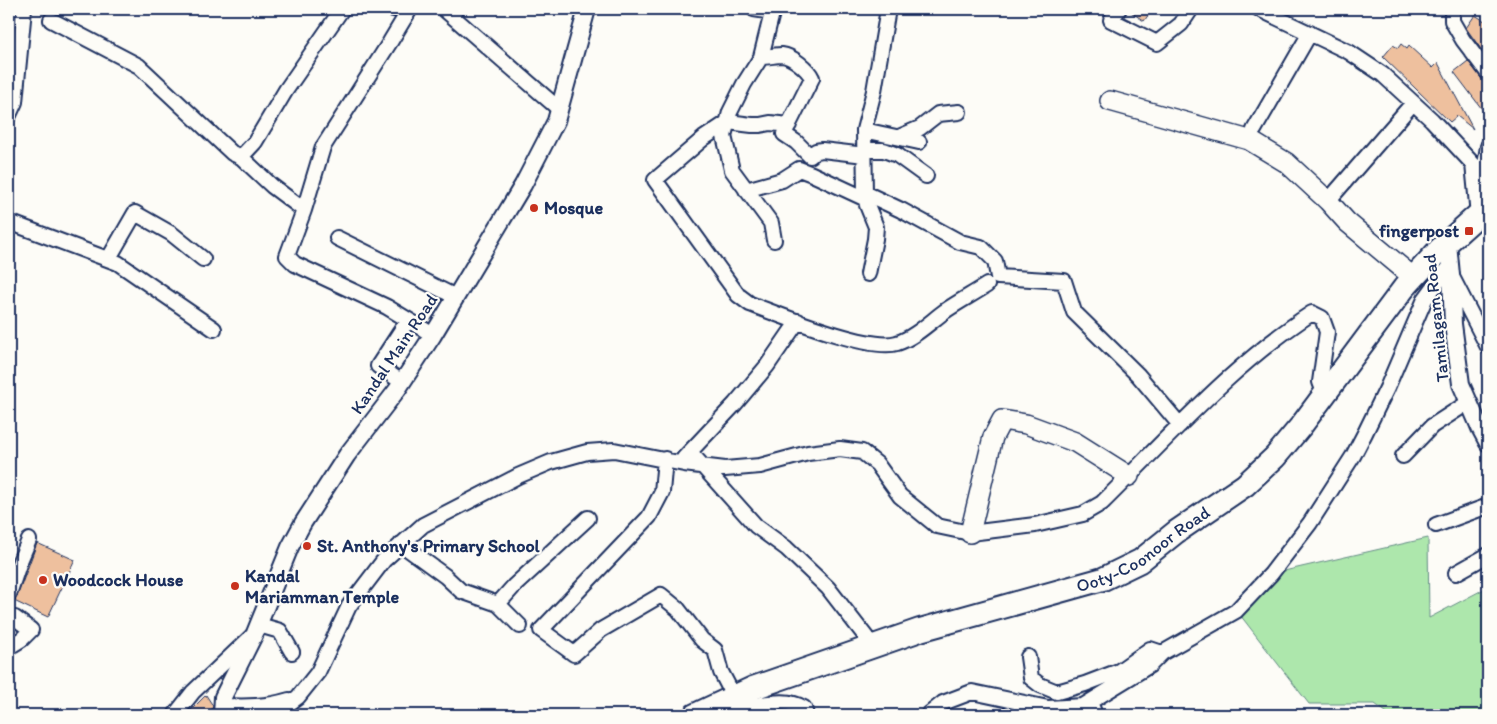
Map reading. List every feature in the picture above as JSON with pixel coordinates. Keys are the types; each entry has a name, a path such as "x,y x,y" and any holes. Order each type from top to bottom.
{"highway":[{"name":"Ooty-Coonoor Road","path":"695,715 724,705 753,688 873,646 920,630 1103,578 1140,561 1176,532 1245,485 1275,457 1414,278 1483,210"}],"main road":[{"path":"1110,101 1249,140 1287,163 1348,222 1414,278"},
{"path":"970,533 993,438 1002,420 1026,424 1075,442 1129,476"}],"street":[{"path":"9,115 15,102 24,9"},
{"path":"241,157 255,142 286,90 342,9"},
{"path":"393,9 401,9"},
{"path":"410,9 323,147 304,210 287,256 295,264 388,306 433,335"},
{"path":"444,9 559,109"},
{"name":"Kandal Main Road","path":"222,711 223,697 257,629 290,547 303,524 347,455 402,382 433,335 524,185 556,121 587,9"},
{"path":"754,9 773,10 761,58 730,112 724,136 732,170 771,223 774,240"},
{"path":"868,274 876,227 867,205 864,130 874,91 888,9"},
{"path":"1119,9 1111,20 1157,43 1181,24 1191,9"},
{"path":"1259,9 1349,52 1382,74 1432,120 1473,164 1483,210"},
{"path":"1452,9 1452,21 1463,40 1488,73"},
{"path":"51,20 139,66 232,152 241,157 272,186 304,210"},
{"path":"1254,130 1310,33"},
{"path":"761,58 782,55 788,57 809,72 812,78 784,134 796,142 810,156 816,151 822,150 865,153 884,150 897,155 926,176"},
{"path":"1328,201 1413,103"},
{"path":"899,137 920,128 938,114 959,112"},
{"path":"789,125 770,123 752,125 728,122 704,138 655,180 738,295 750,304 842,336 879,345 897,344 987,285"},
{"path":"864,130 919,142"},
{"path":"1483,210 1488,146"},
{"path":"746,190 782,180 799,170 901,210 960,242 981,247 995,261 998,277 1064,282 1074,312 1138,375 1180,425"},
{"path":"1483,210 1488,192"},
{"path":"109,258 135,213 172,234 203,259"},
{"path":"9,222 109,258 214,329"},
{"path":"336,238 456,297"},
{"name":"Tamilagam Road","path":"1448,243 1453,324 1462,384 1488,443"},
{"path":"928,715 943,702 972,692 1048,708 1083,706 1092,708 1150,665 1162,653 1236,611 1271,574 1310,523 1353,456 1387,388 1425,299 1451,270 1488,347"},
{"path":"274,715 298,697 318,672 349,606 384,560 401,544 422,525 518,476 551,462 587,452 614,450 680,463 725,469 760,466 816,452 840,449 862,452 877,464 900,496 937,526 970,533 1035,525 1083,514 1102,503 1180,425 1273,340 1312,313 1322,318 1328,332 1320,382 1325,394"},
{"path":"402,382 378,366 408,320"},
{"path":"680,463 767,366 798,321"},
{"path":"1403,456 1432,426 1469,402"},
{"path":"690,452 756,526 786,548 828,588 873,646"},
{"path":"665,460 662,492 649,517 540,630 574,654 601,630 661,595 678,609 702,640 715,650 721,672 724,705 733,707 770,702 795,703 804,708 806,715"},
{"path":"1436,525 1488,506"},
{"path":"498,604 514,586 588,518"},
{"path":"9,594 20,561 30,540"},
{"path":"401,544 445,576 461,592 498,604 520,626"},
{"path":"1456,573 1488,555"},
{"path":"9,619 15,618 31,630 22,639 9,647"},
{"path":"175,715 193,692 257,629 280,631 292,652"},
{"path":"1028,657 1031,678 1040,685 1057,692 1119,671 1150,648 1162,653"},
{"path":"222,711 275,704 298,697"},
{"path":"1013,715 1041,706"}],"green space":[{"path":"1428,538 1429,618 1488,587 1488,715 1390,715 1375,704 1309,704 1237,611 1271,574"}],"building":[{"path":"1128,9 1153,9 1144,21"},
{"path":"1475,15 1488,23 1488,59 1466,28"},
{"path":"1401,44 1407,49 1409,46 1433,68 1438,63 1473,129 1457,116 1450,122 1383,57 1393,45 1398,48"},
{"path":"1468,61 1481,78 1488,82 1488,117 1454,72"},
{"name":"Woodcock House","path":"37,543 75,560 48,617 14,601"},
{"path":"206,695 213,706 210,715 186,715"}],"place":[{"name":"Mosque","path":"534,208"},
{"name":"fingerpost","path":"1469,231"},
{"name":"St. Anthony's Primary School","path":"307,546"},
{"name":"Woodcock House","path":"43,580"},
{"name":"Kandal Mariamman Temple","path":"235,586"}]}
